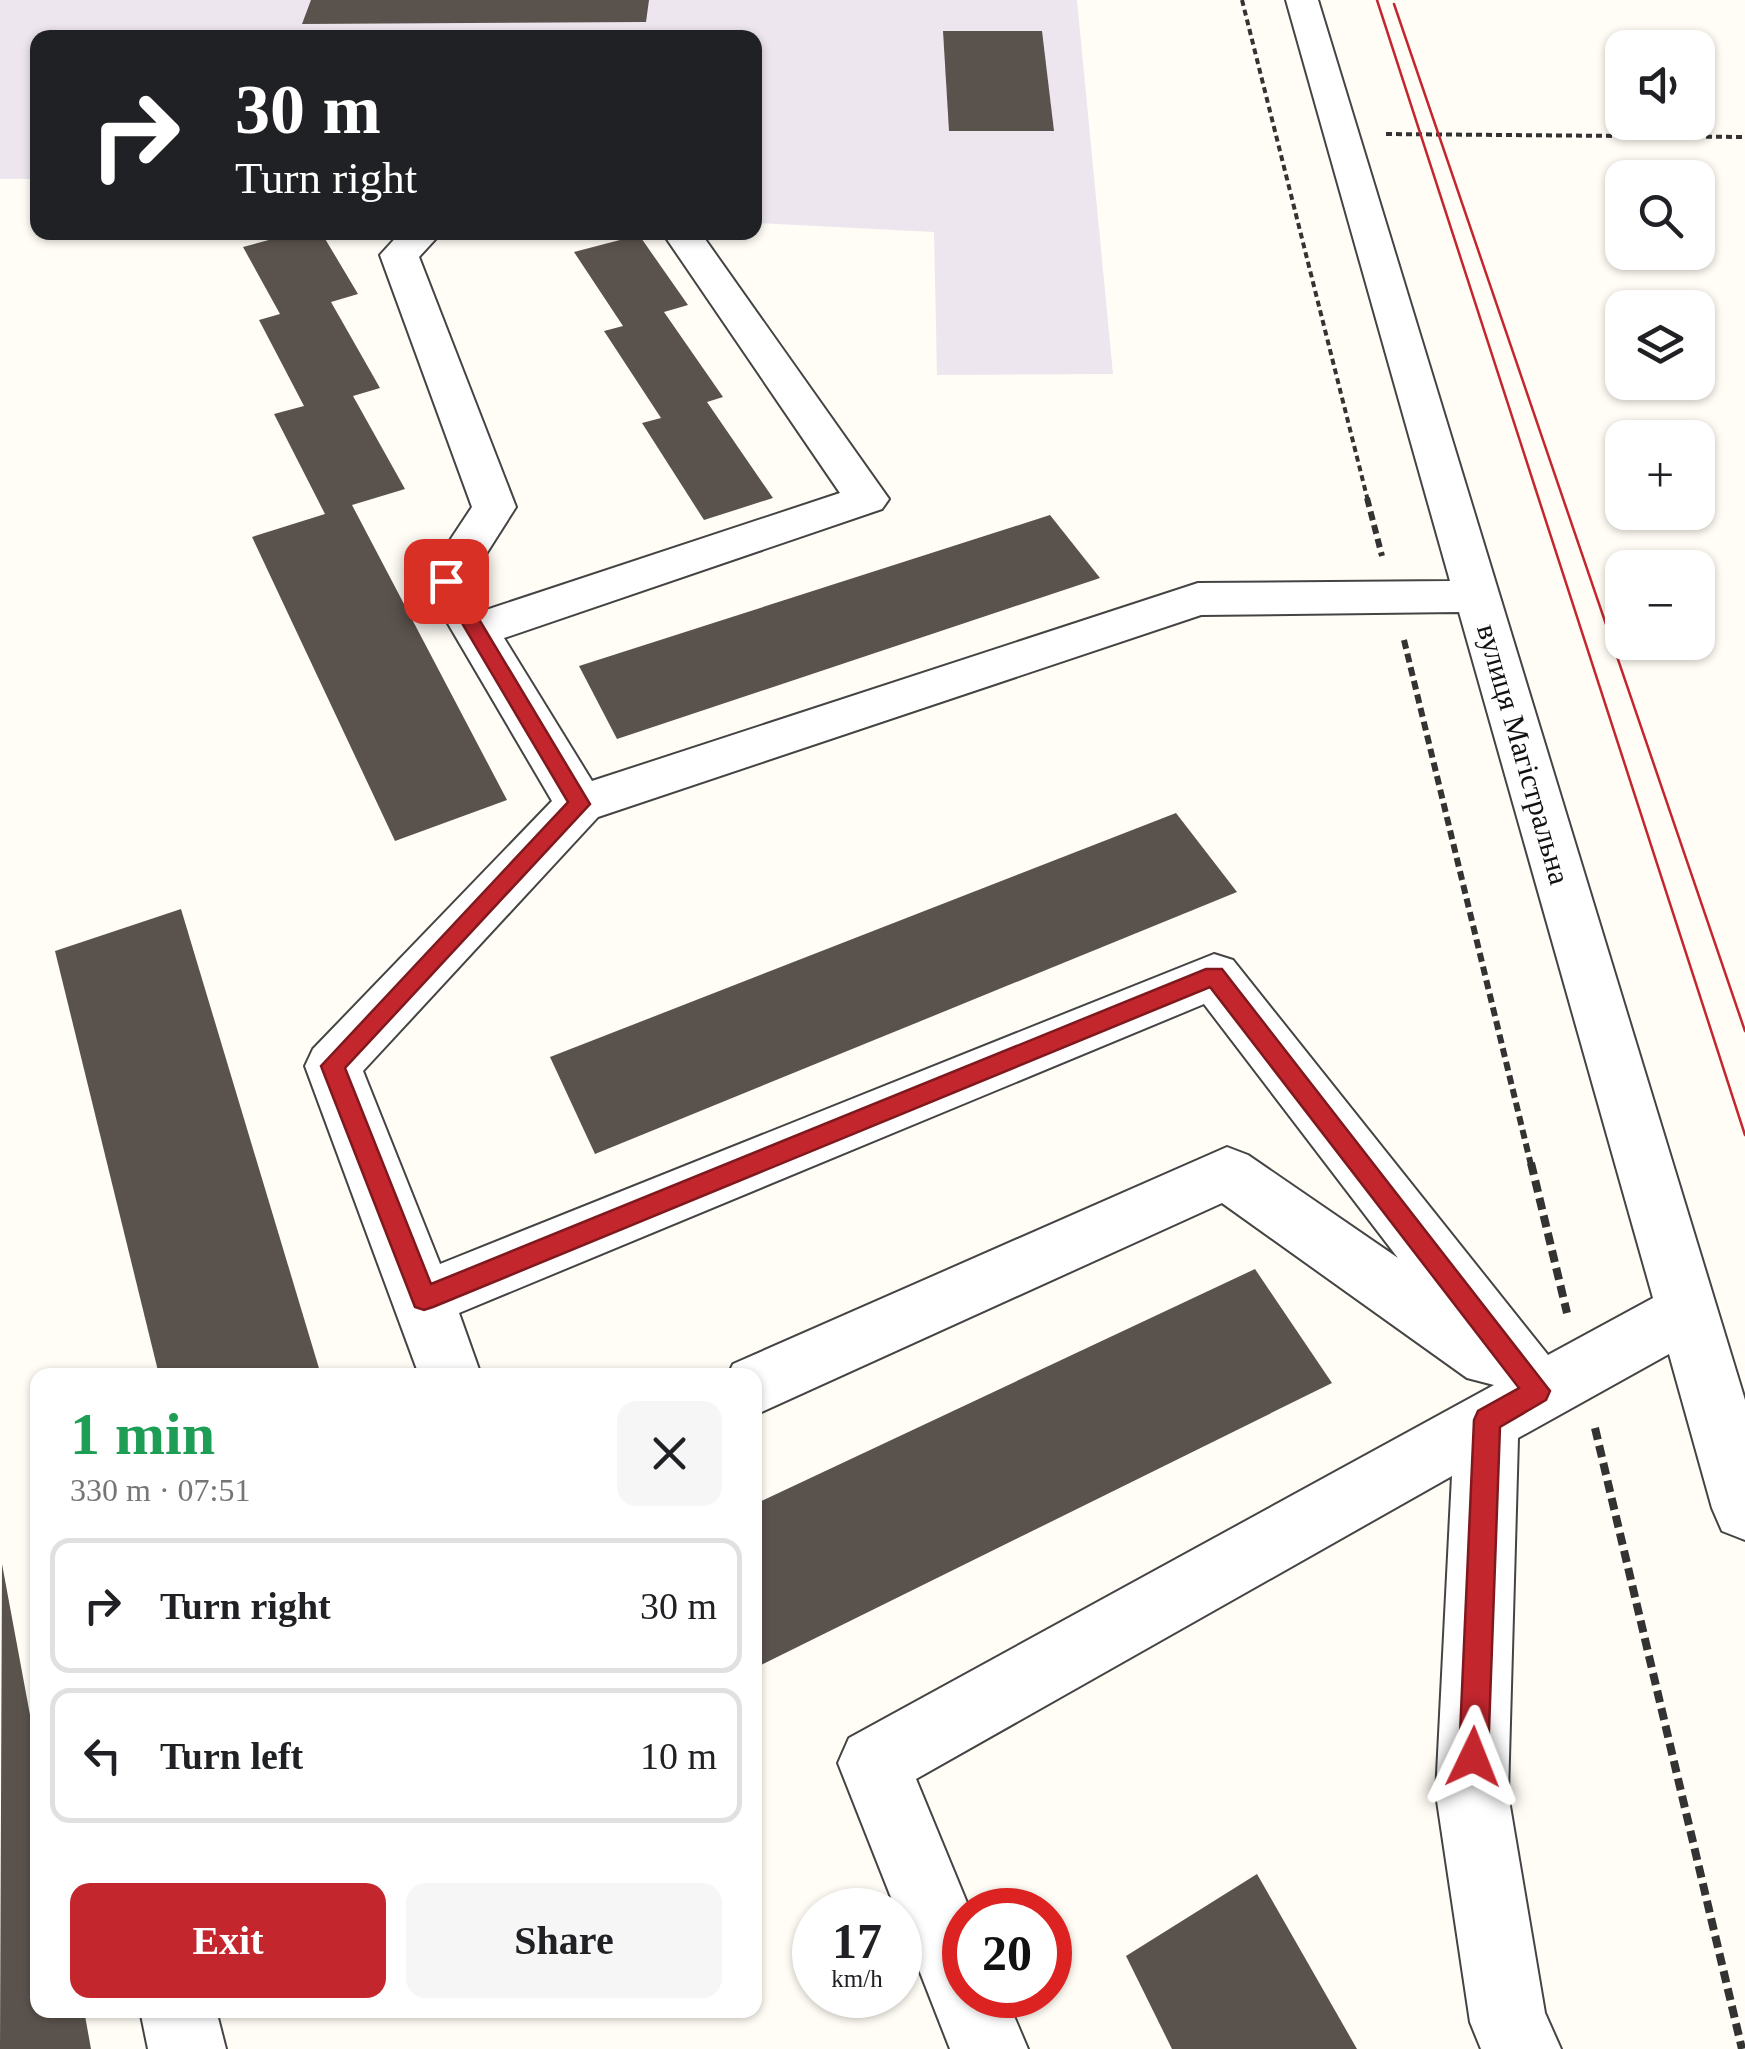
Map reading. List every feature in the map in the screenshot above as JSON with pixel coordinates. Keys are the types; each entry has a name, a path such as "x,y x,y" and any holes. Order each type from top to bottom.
{"street":[{"name":"вулиця Магістральна","path":"1302,0 1745,1508"},
{"path":"415,240 399,255 494,507 446,581 580,804"},
{"path":"476,630 867,499 686,240"},
{"path":"448,1368 333,1066 580,804 1198,599 1478,596"},
{"path":"424,1299 1214,976 1535,1393 1472,1794 1508,2022 1522,2049"},
{"path":"762,1382 1227,1173 1535,1393"},
{"path":"942,1933 874,1763 1535,1393 1688,1312"},
{"path":"180,2018 187,2049"},
{"path":"976,2018 988,2049"}],"path":[{"path":"1242,0 1393,597 1535,1393 1742,2049"},
{"path":"1341,132 1745,137"}],"shaded area":[{"path":"0,0 1077,0 1113,374 937,375 934,232 762,223 762,30 30,30 30,179 0,179"}],"building":[{"path":"311,0 649,0 646,22 302,24"},
{"path":"943,31 1042,31 1054,131 949,131"},
{"path":"269,240 326,240 358,294 331,302 380,388 353,396 405,489 352,505 507,800 395,841 252,537 325,514 274,414 304,406 259,320 280,314 243,247"},
{"path":"620,240 642,240 688,305 664,312 723,397 707,402 773,498 704,520 642,423 661,418 604,331 623,326 574,252"},
{"path":"1050,515 1100,578 617,739 579,666"},
{"path":"1176,813 1237,892 595,1154 550,1057"},
{"path":"181,909 319,1368 157,1368 55,951"},
{"path":"1255,1269 1332,1383 762,1665 762,1501"},
{"path":"2,1564 30,1715 30,2018 85,2018 91,2049 0,2049"},
{"path":"1257,1874 1357,2049 1172,2049 1126,1956"}],"tram line":[{"path":"1377,0 1745,1135"},
{"path":"1394,4 1745,1031"}],"route":[{"path":"446,581 580,804 333,1066 424,1299 1214,976 1537,1391 1487,1420 1473,1757"}]}
